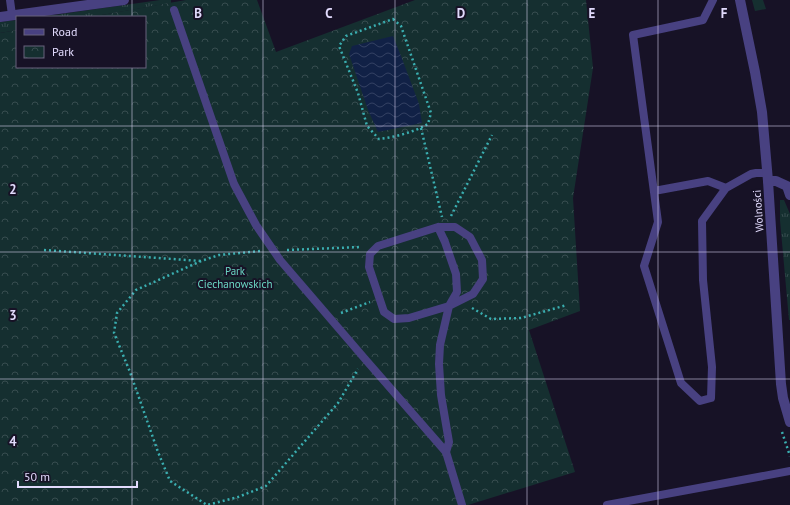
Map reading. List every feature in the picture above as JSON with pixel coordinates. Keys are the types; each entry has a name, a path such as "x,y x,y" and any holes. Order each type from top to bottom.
{"street":[{"path":"0,17 124,0"},
{"name":"Wolności","path":"740,0 762,112 781,384 783,398 790,422"},
{"path":"767,177 787,186 790,195"}],"lane":[{"path":"10,0 12,15"},
{"path":"713,0 703,20 633,35 658,222 644,266 682,383 700,401 711,398 712,367 703,280 702,221 726,188 750,174 756,173 767,177"},
{"path":"174,10 234,184 256,225 280,260 364,359 446,452 462,505"},
{"path":"654,191 708,181 726,188"},
{"path":"442,227 445,242 456,274 456,292 449,306 440,345 439,364 441,395 449,442 446,452"},
{"path":"442,227 455,227 470,237 482,260 483,279 473,294 449,306 409,318 394,320 384,312 379,299 369,267 370,254 378,246 442,227"},
{"path":"607,505 790,471"}],"path":[{"path":"393,19 402,26 431,113 428,124 421,128 390,138 379,139 367,126 358,93 338,46 346,36 393,19"},
{"path":"421,128 442,227"},
{"path":"442,227 492,135"},
{"path":"364,359 338,402 266,486 238,497 207,505 170,481 114,333 117,313 136,290 201,261 219,255 273,250 378,246"},
{"path":"44,250 201,261"},
{"path":"329,317 379,299"},
{"path":"449,306 474,309 492,319 521,318 567,305"}],"green space":[{"path":"160,0 171,0 171,3 96,16 47,16"},
{"name":"Park Ciechanowskich","path":"186,0 257,0 276,52 415,0 586,0 593,68 573,198 580,311 529,330 575,472 468,505 0,505 0,33 16,30 16,68 146,68 146,16 96,16"},
{"path":"752,0 763,0 766,9 755,11"},
{"path":"16,20 16,30 0,33 0,22"},
{"path":"780,200 784,200 790,214 790,320 780,220"}],"water":[{"path":"393,36 419,104 422,123 378,132 368,110 349,54 352,46"}]}
